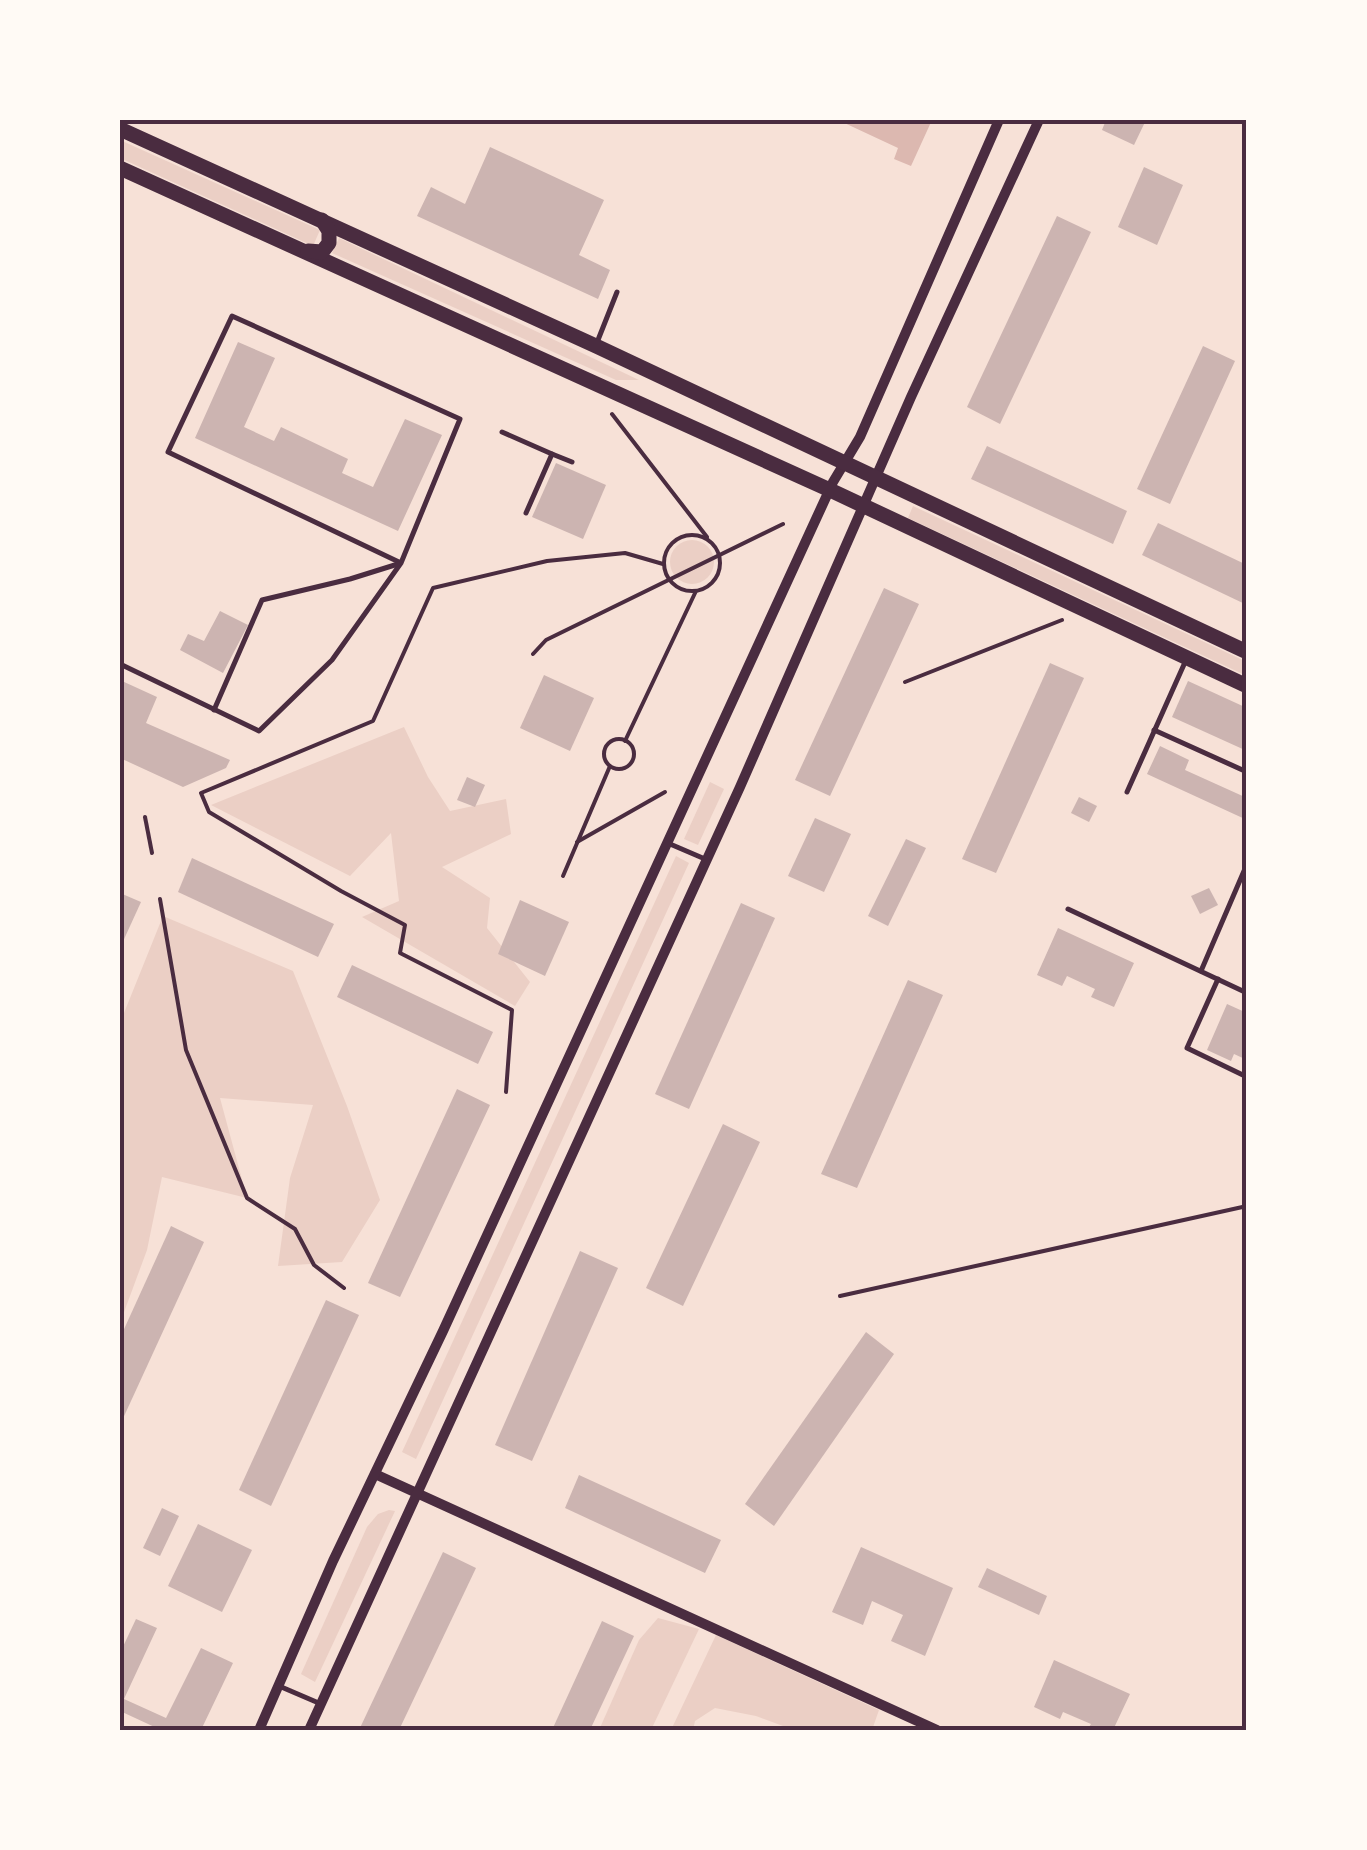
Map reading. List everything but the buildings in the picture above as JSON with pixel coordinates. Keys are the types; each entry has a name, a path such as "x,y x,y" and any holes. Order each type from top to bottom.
{"main road":[{"path":"120,129 596,346 1247,652"},
{"path":"120,168 830,490 1247,686"},
{"path":"304,250 318,253 327,247 329,231 320,218"}],"street":[{"path":"259,1730 842,463 860,436 998,120"},
{"path":"309,1730 1038,120"},
{"path":"375,1474 936,1730"}],"lane":[{"path":"596,346 618,292"},
{"path":"120,664 259,731 332,660 401,563 460,419 232,316 168,452 401,563"},
{"path":"502,432 572,462"},
{"path":"526,513 552,454"},
{"path":"214,710 262,600 401,563"},
{"path":"1126,792 1187,658"},
{"path":"1154,730 1247,772"},
{"path":"667,842 705,859"},
{"path":"1201,971 1247,864"},
{"path":"1068,908 1247,993"},
{"path":"1218,979 1187,1048 1247,1077"},
{"path":"278,1686 321,1704"}],"path":[{"path":"612,414 712,543 719,556 717,576 712,583 696,591 678,588 663,564 669,546 694,535 712,543"},
{"path":"533,654 546,640 783,524"},
{"path":"506,1092 512,1010 400,953 405,925 209,812 201,792 373,721 433,588 547,562 625,552 663,564"},
{"path":"625,740 696,591"},
{"path":"905,682 1062,620"},
{"path":"625,740 632,747 632,762 620,769 610,766 605,758 608,745 625,740"},
{"path":"563,876 610,766"},
{"path":"578,842 664,792"},
{"path":"146,817 152,853"},
{"path":"160,899 186,1050 247,1198 295,1230 314,1265 344,1288"},
{"path":"840,1296 1247,1206"}],"shaded area":[{"path":"838,120 932,120 911,166 894,159 898,148"},
{"path":"120,140 320,230 313,246 120,158"},
{"path":"339,238 639,380 616,380 332,253"},
{"path":"913,506 1247,662 1247,676 908,518"},
{"path":"692,540 708,546 714,562 708,578 692,584 676,578 670,562 676,546"},
{"path":"404,727 450,811 506,799 511,834 442,867 490,898 487,928 530,982 515,1006 362,917 399,901 391,833 350,876 211,805"},
{"path":"710,782 724,789 698,845 684,839"},
{"path":"676,856 689,863 416,1459 402,1452"},
{"path":"163,916 293,971 380,1200 342,1262 278,1266 290,1178 313,1105 220,1098 247,1198 162,1177 147,1250 120,1323 120,1023"},
{"path":"395,1511 315,1682 301,1674 367,1527 378,1514"},
{"path":"658,1618 699,1629 651,1730 599,1730 639,1640"},
{"path":"716,1635 879,1710 872,1730 794,1730 756,1716 715,1708 695,1721 693,1730 671,1730"}]}
